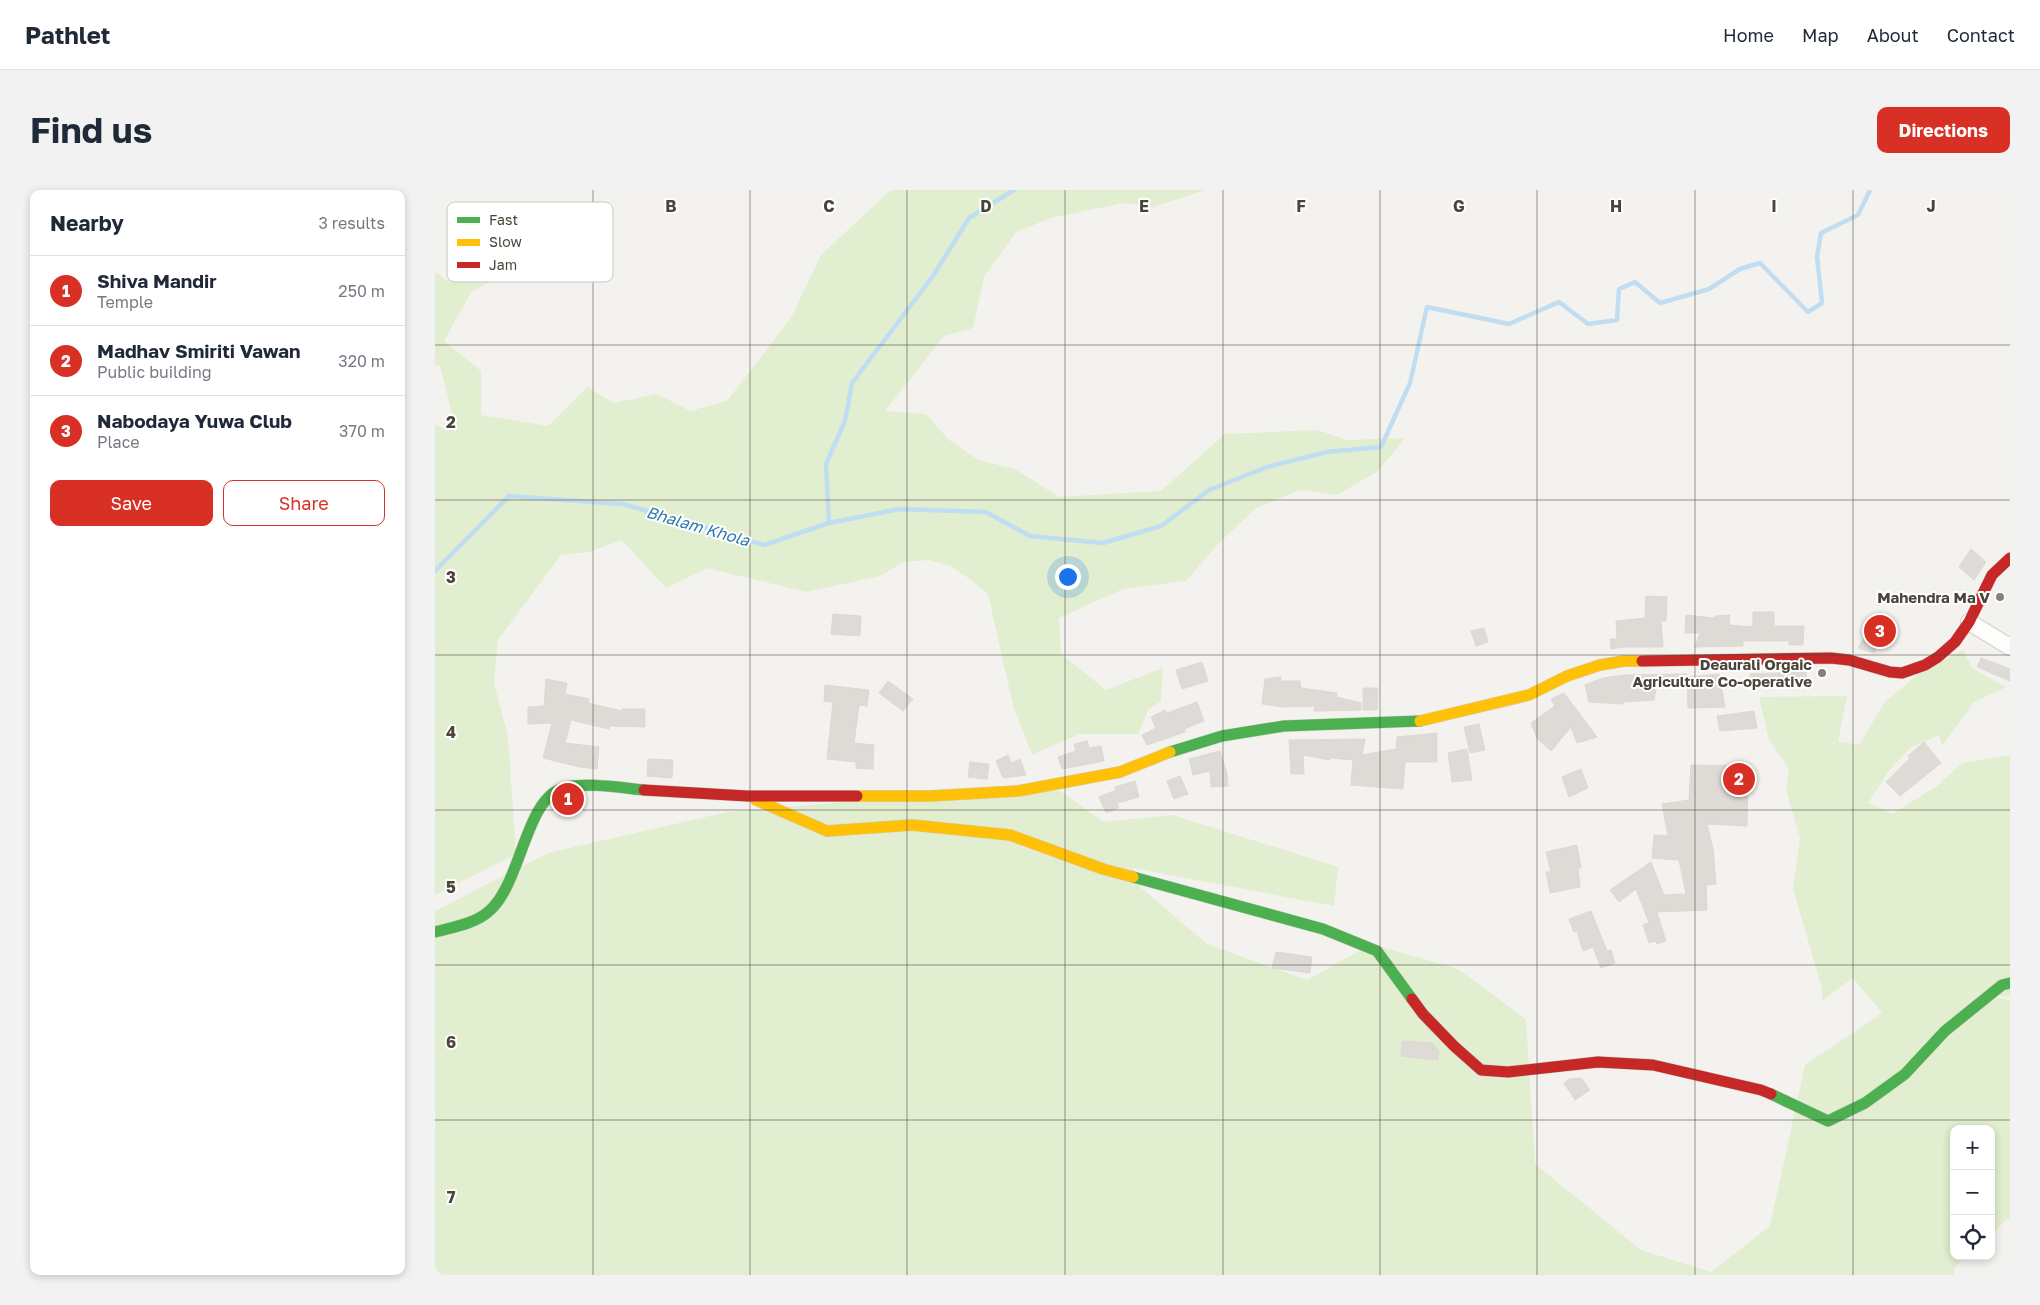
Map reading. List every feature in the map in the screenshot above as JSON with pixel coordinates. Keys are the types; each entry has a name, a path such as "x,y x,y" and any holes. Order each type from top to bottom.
{"main road":[{"path":"435,932 479,919 494,908 503,895 540,810 557,790 572,786 747,796 930,796 1018,791 1120,772 1185,746 1222,736 1284,726 1411,723 1440,718 1529,695 1567,676 1624,661 1831,658 1849,660 1890,672 1902,673 1918,668 1938,657 1955,642 1969,622 1992,575 2010,558"},
{"path":"747,796 827,831 912,825 1010,835 1103,869 1323,929 1377,951 1423,1014 1481,1070 1508,1072 1598,1062 1653,1065 1761,1090 1828,1121 1865,1103 1905,1074 1945,1031 2003,986 2010,983"}],"street":[{"path":"1969,622 2010,647"}],"green space":[{"path":"891,190 1205,190 1153,207 1123,203 1051,218 1016,232 984,277 973,328 944,336 885,411 926,414 948,439 978,460 1015,469 1059,497 1161,491 1225,434 1317,430 1348,440 1405,438 1378,471 1337,495 1300,490 1256,508 1218,544 1186,581 1123,589 1059,618 1061,654 1106,690 1163,668 1161,701 1148,710 1138,734 1079,734 1032,755 1013,705 988,594 951,566 929,560 904,562 880,576 806,592 707,568 666,588 622,540 589,552 561,555 498,640 494,683 508,736 516,854 435,895 435,424 447,430 453,418 440,365 435,366 435,271 447,282 489,282 471,292 444,341 481,371 481,415 548,426 587,387 614,403 657,394 690,411 727,401 791,318 821,255"},
{"path":"1963,650 1972,668 2006,687 1974,702 1942,746 1939,735 1910,748 1889,771 1868,803 1892,814 1937,786 1962,763 2010,755 2010,997 1963,992 2010,1000 2010,1217 1995,1230 1995,1125 1950,1125 1950,1260 1962,1260 1955,1266 1953,1275 435,1275 435,911 548,853 727,812 1051,785 1104,822 1173,815 1338,867 1334,906 1133,868 1140,887 1207,944 1307,980 1372,944 1458,969 1526,1019 1535,1164 1641,1250 1711,1272 1770,1226 1805,1065 1882,1013 1853,978 1822,1001 1822,989 1793,888 1800,838 1786,790 1789,769 1769,740 1759,697 1847,696 1838,741 1859,745 1884,703 1917,675"}],"building":[{"path":"1971,549 1986,562 1974,580 1959,567"},
{"path":"1646,596 1667,597 1666,621 1661,621 1663,647 1611,649 1610,639 1617,639 1616,621 1645,618"},
{"path":"1753,612 1774,612 1774,626 1804,626 1803,645 1789,645 1789,641 1743,641 1743,646 1695,647 1700,633 1685,633 1686,615 1715,618 1715,616 1730,615 1729,625 1753,627"},
{"path":"833,614 861,616 860,636 831,634"},
{"path":"1877,621 1888,625 1882,642 1871,638"},
{"path":"1484,628 1488,642 1476,646 1471,631"},
{"path":"1864,638 1878,645 1874,653 1858,648"},
{"path":"1981,658 2010,669 2010,681 1977,667"},
{"path":"1202,662 1208,681 1182,689 1176,670"},
{"path":"1806,672 1807,682 1790,682 1790,685 1751,684 1750,674"},
{"path":"1687,674 1687,677 1719,674 1725,707 1688,708 1687,680 1658,677 1654,700 1623,702 1623,704 1589,702 1585,685 1603,678 1625,675"},
{"path":"1281,677 1281,681 1300,681 1301,688 1337,693 1336,697 1361,703 1361,710 1314,711 1315,706 1283,707 1262,704 1265,679"},
{"path":"546,679 567,683 565,694 589,699 588,703 622,711 622,709 645,709 645,727 610,726 609,729 571,720 565,743 599,747 597,769 543,758 552,723 528,724 528,707 544,706"},
{"path":"888,681 913,699 903,711 879,693"},
{"path":"825,685 869,690 867,706 859,705 854,743 874,745 873,769 856,768 856,762 827,759 833,702 824,701"},
{"path":"1363,688 1378,688 1377,710 1363,710"},
{"path":"1564,693 1597,737 1577,743 1571,727 1551,751 1537,738 1531,723 1555,706 1551,699"},
{"path":"1197,702 1204,721 1184,729 1185,732 1147,745 1142,735 1156,728 1151,717 1165,710 1167,713"},
{"path":"1754,711 1757,728 1720,731 1717,716"},
{"path":"1479,724 1485,750 1470,753 1464,727"},
{"path":"1437,733 1437,762 1405,762 1403,789 1351,785 1353,760 1330,758 1330,760 1303,755 1304,774 1291,774 1289,740 1365,739 1362,755 1396,749 1397,737"},
{"path":"1087,741 1089,748 1101,746 1104,761 1062,769 1058,757 1076,751 1074,744"},
{"path":"1924,742 1941,763 1900,796 1886,782 1910,758 1908,756"},
{"path":"1467,749 1472,780 1452,782 1448,753"},
{"path":"1220,751 1227,773 1228,786 1211,787 1210,771 1193,775 1189,759"},
{"path":"1008,755 1011,763 1020,759 1026,775 1003,778 996,761"},
{"path":"648,759 673,760 672,778 647,776"},
{"path":"970,762 989,764 987,779 968,777"},
{"path":"1691,765 1748,766 1747,826 1707,824 1713,849 1716,884 1706,885 1707,910 1657,912 1666,941 1657,944 1656,941 1649,943 1643,925 1649,923 1636,889 1619,902 1610,890 1651,862 1664,895 1686,894 1679,860 1652,858 1654,835 1668,836 1662,804 1689,800"},
{"path":"1581,769 1588,788 1569,797 1562,777"},
{"path":"1180,776 1188,794 1174,799 1167,781"},
{"path":"1135,781 1139,797 1117,803 1119,808 1106,813 1099,797 1116,790 1115,787"},
{"path":"1577,845 1581,868 1578,868 1580,887 1550,893 1546,872 1551,872 1546,852"},
{"path":"1591,911 1607,951 1611,950 1615,963 1601,968 1593,947 1583,951 1577,931 1574,932 1569,919"},
{"path":"1276,952 1312,957 1310,973 1272,968"},
{"path":"1402,1041 1432,1043 1439,1051 1438,1060 1401,1056"},
{"path":"1581,1078 1590,1090 1575,1100 1564,1083 1569,1079"}],"waterway":[{"name":"Bhalam Khola","path":"435,571 509,496 623,504 764,545 829,523 826,464 845,421 852,383 933,276 969,218 1014,190"},
{"path":"829,523 899,509 986,512 1030,536 1103,543 1161,526 1209,490 1267,467 1327,452 1381,447 1410,383 1427,307 1509,324 1559,302 1588,324 1617,320 1619,289 1635,282 1660,303 1709,289 1740,269 1760,263 1808,312 1822,303 1817,257 1821,233 1858,215 1870,190"}],"traffic: fast":[{"path":"1170,752 1222,736 1284,726 1420,721"},
{"path":"435,932 463,925 476,919 488,912 499,900 516,866 530,827 548,797 560,789 589,785 644,790"},
{"path":"1133,877 1323,929 1377,951 1412,999"},
{"path":"1771,1094 1828,1121 1865,1103 1905,1074 1945,1031 2002,985 2010,983"}],"traffic: slow":[{"path":"1420,721 1529,695 1567,676 1600,665 1624,661 1642,661"},
{"path":"857,796 930,796 1018,791 1120,772 1170,752"},
{"path":"756,800 827,831 912,825 1010,835 1103,869 1133,877"}],"traffic: jam":[{"path":"1642,661 1831,658 1849,660 1890,672 1902,673 1925,665 1938,657 1955,642 1969,622 1992,575 2010,558"},
{"path":"644,790 747,796 857,796"},
{"path":"1412,999 1423,1014 1454,1046 1481,1070 1508,1072 1598,1062 1653,1065 1771,1094"}],"place":[{"name":"Mahendra Ma V","path":"2000,597"},
{"name":"Nabodaya Yuwa Club","path":"1880,631"},
{"name":"Deaurali Orgaic Agriculture Co-operative","path":"1822,673"},
{"name":"Madhav Smiriti Vawan","path":"1739,779"},
{"name":"Shiva Mandir","path":"568,799"}]}
